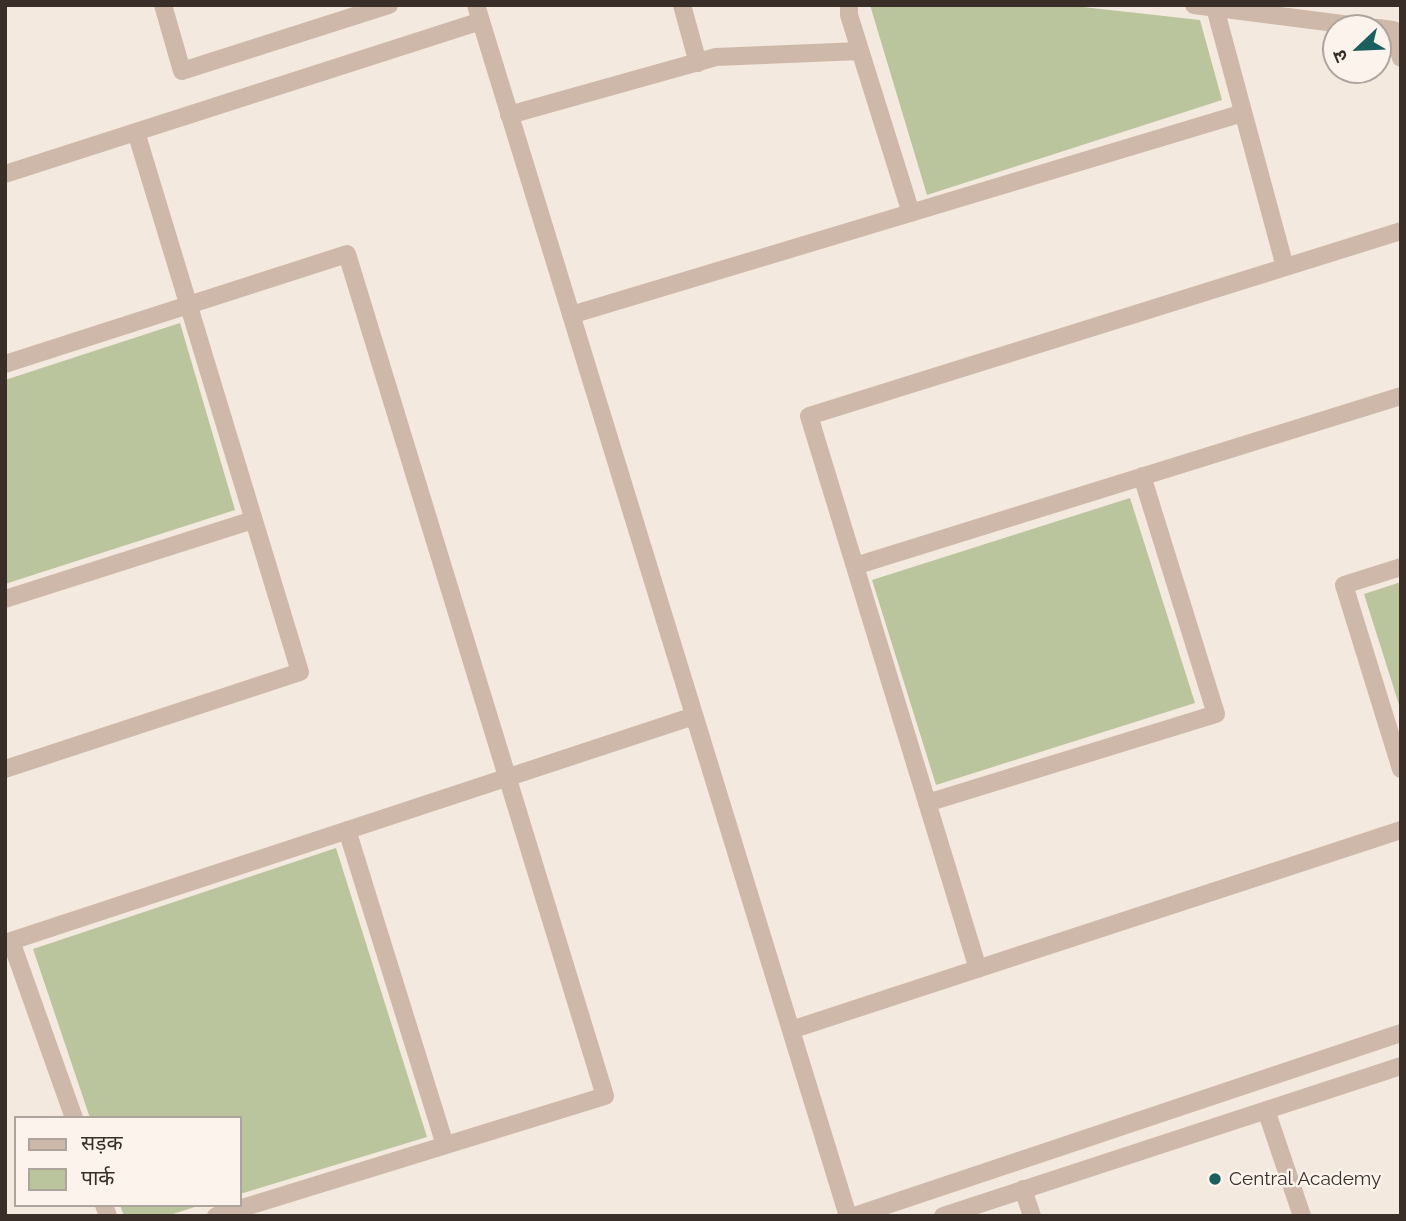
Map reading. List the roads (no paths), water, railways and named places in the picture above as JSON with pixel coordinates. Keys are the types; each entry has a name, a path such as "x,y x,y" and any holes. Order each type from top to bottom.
{"street":[{"path":"163,5 182,71 389,5"},
{"path":"682,5 698,63"},
{"path":"849,5 849,15 911,213"},
{"path":"1194,5 1322,21"},
{"path":"1215,8 1285,267"},
{"path":"5,174 136,132 478,13 848,1216"},
{"path":"1392,30 1401,58"},
{"path":"509,115 716,57 860,51"},
{"path":"571,315 1243,113"},
{"path":"5,769 300,673 136,132"},
{"path":"978,969 809,416 1401,231"},
{"path":"5,364 347,254 605,1096 216,1216"},
{"path":"855,566 1401,396"},
{"path":"927,803 1216,714 1142,476"},
{"path":"5,599 253,520"},
{"path":"1401,567 1344,585 1401,769"},
{"path":"73,1116 8,942 694,716"},
{"path":"791,1031 1401,830"},
{"path":"347,831 445,1145"},
{"path":"854,1216 1401,1033"},
{"path":"943,1216 1401,1066"},
{"path":"1266,1110 1302,1216"},
{"path":"1023,1189 1032,1216"}],"place":[{"name":"Central Academy","path":"1215,1179"}]}
